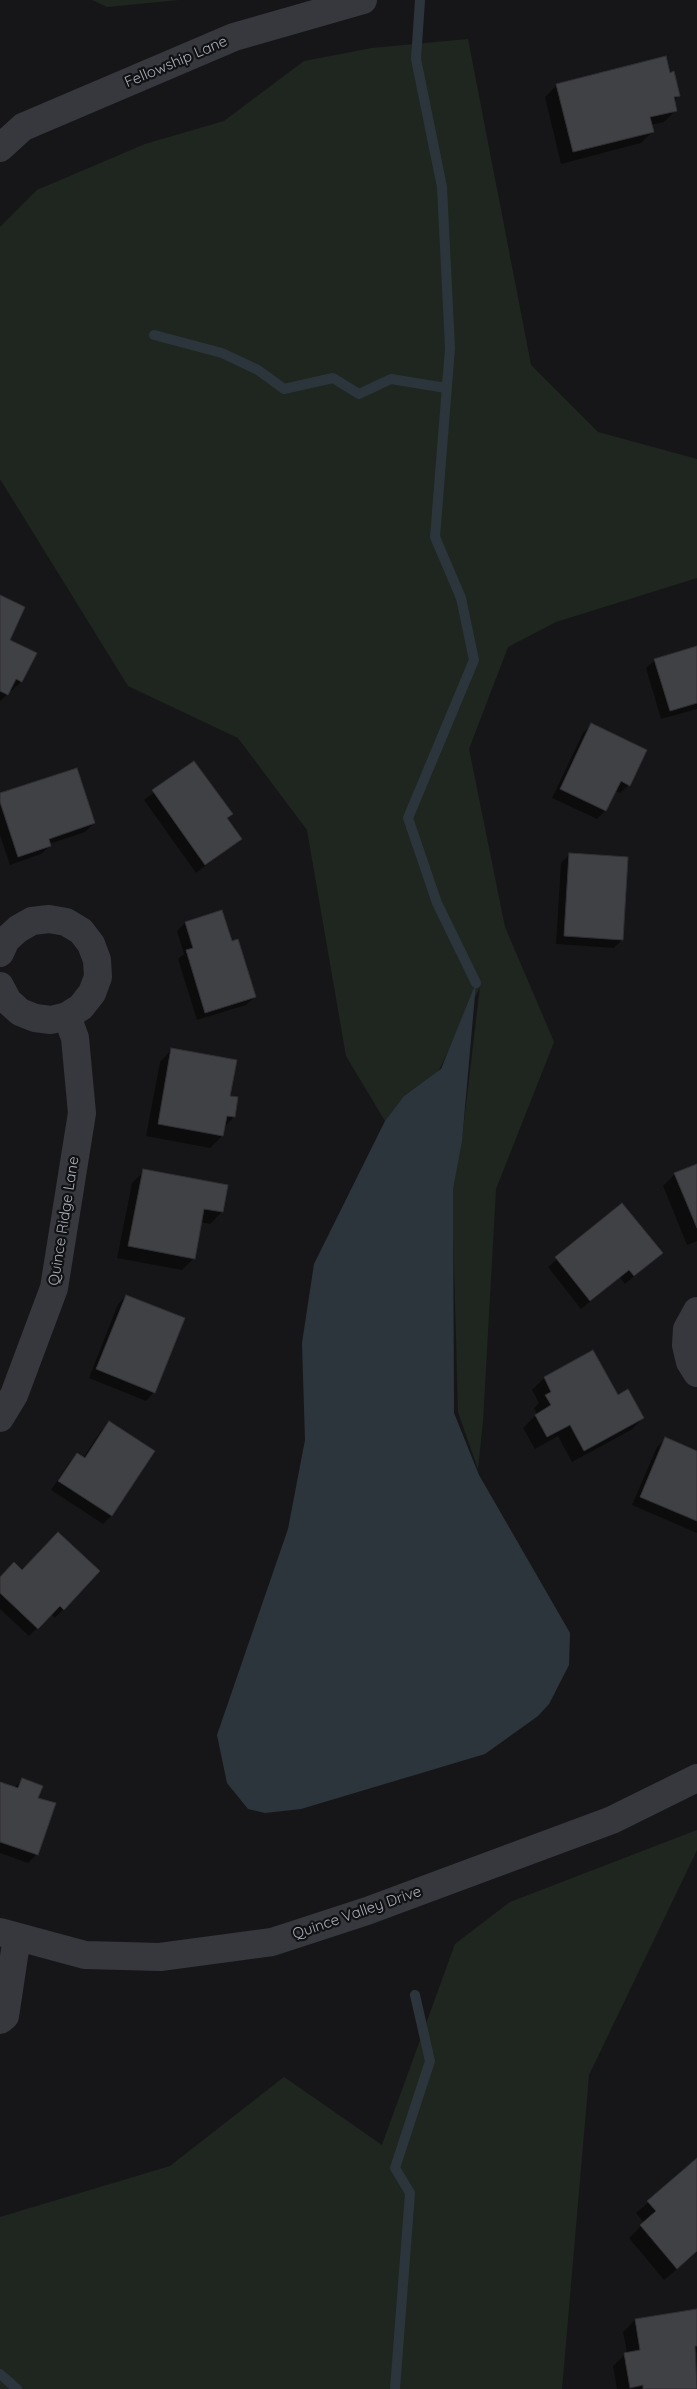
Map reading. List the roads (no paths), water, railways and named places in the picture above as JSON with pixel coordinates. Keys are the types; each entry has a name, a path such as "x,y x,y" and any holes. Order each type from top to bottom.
{"street":[{"name":"Fellowship Lane","path":"0,148 23,127 234,37 363,0"},
{"path":"0,953 12,934 32,921 49,919 66,922 81,931 92,944 97,960 98,977 92,993 81,1007 67,1016 51,1020 28,1015 8,1001 0,986"},
{"name":"Quince Ridge Lane","path":"0,1418 14,1395 54,1288 82,1113 74,1038 67,1016"},
{"path":"697,1311 687,1329 686,1345 690,1362 697,1373"},
{"name":"Quince Valley Drive","path":"9,1934 85,1955 160,1957 272,1942 367,1911 612,1820 697,1778"},
{"path":"0,2020 6,2016 9,1934"}],"waterway":[{"path":"420,0 416,59 442,187 450,348 435,537 461,598 474,660 408,818 437,903 476,983"},
{"path":"154,335 222,353 258,370 284,389 333,378 359,394 391,379 446,388"},
{"path":"395,2389 410,2193 395,2168 430,2061 415,1995"},
{"path":"0,2374 17,2389"}]}
